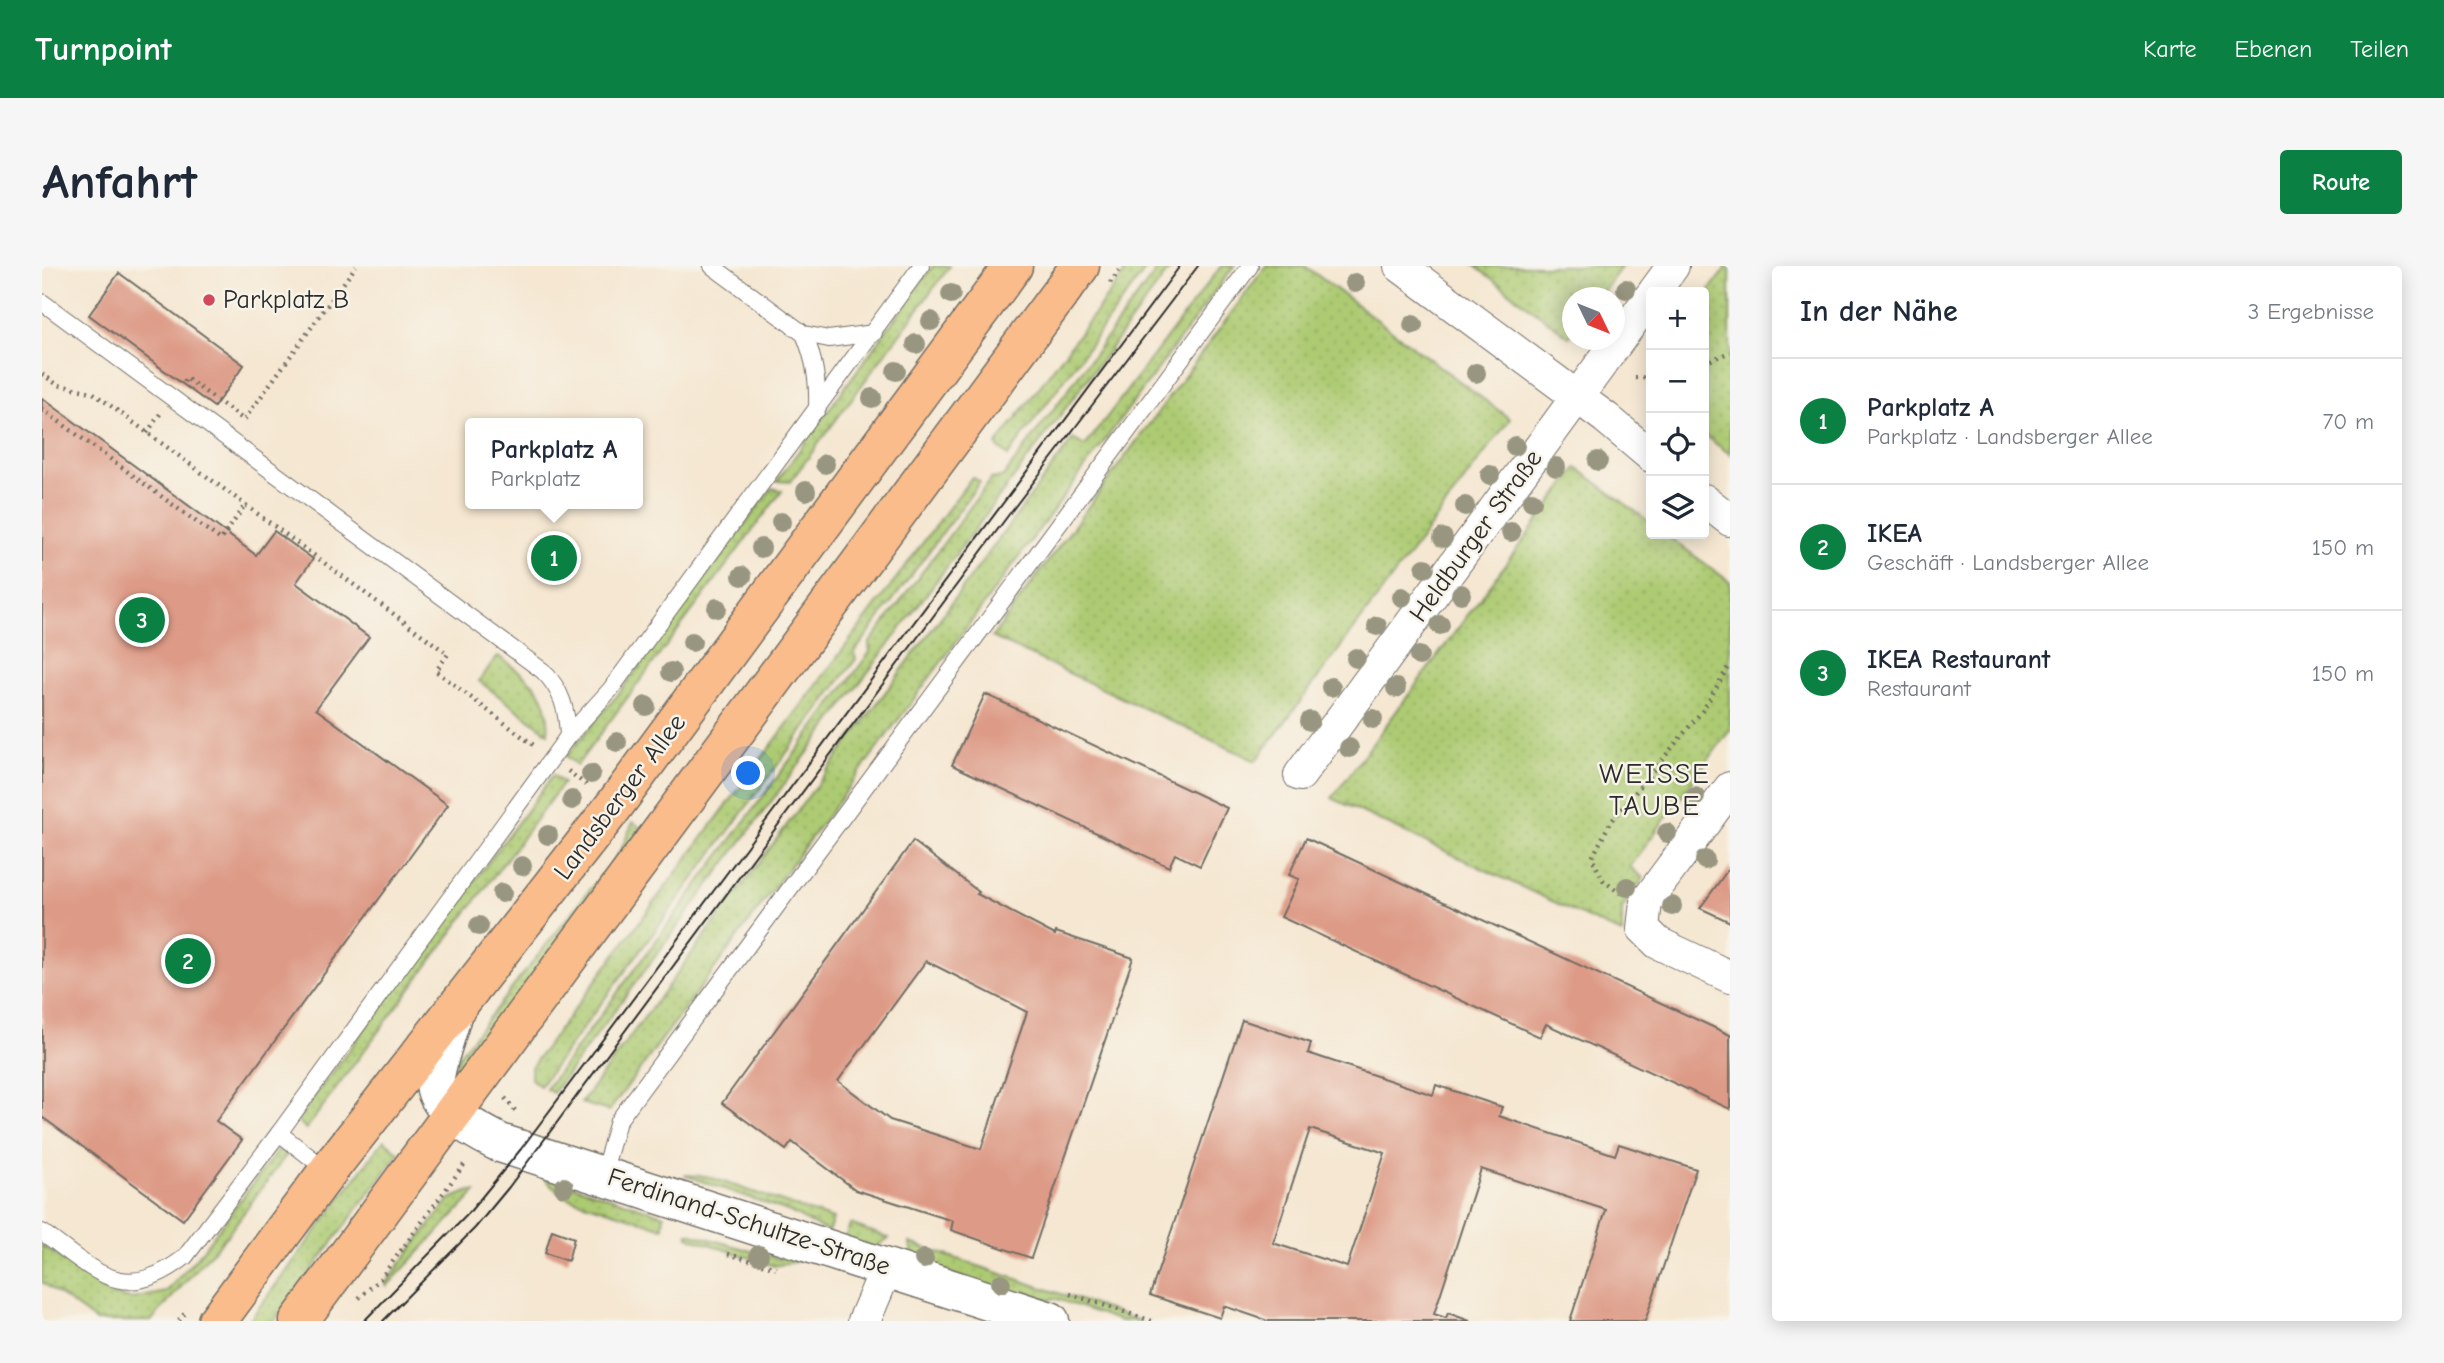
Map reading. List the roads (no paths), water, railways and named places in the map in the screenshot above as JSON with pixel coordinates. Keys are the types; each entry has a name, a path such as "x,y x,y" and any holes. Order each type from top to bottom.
{"main road":[{"name":"Landsberger Allee","path":"218,1321 328,1171 452,1014 778,588 1013,266"},
{"name":"Landsberger Allee","path":"299,1321 1080,266"}],"street":[{"path":"1400,266 1577,397 1646,452"},
{"name":"Heldburger Straße","path":"1658,287 1673,266"},
{"name":"Heldburger Straße","path":"1300,775 1646,303"},
{"path":"1709,504 1730,520"},
{"path":"1730,788 1645,915 1658,943 1730,977"},
{"path":"452,1014 435,1079 436,1092 454,1114"},
{"name":"Ferdinand-Schultze-Straße","path":"454,1114 474,1130 500,1143 603,1174 1049,1321"},
{"path":"864,1321 887,1267"}],"lane":[{"path":"712,266 804,334 829,339 874,333"},
{"path":"42,1232 102,1275 120,1282 142,1280 166,1271 185,1257 279,1133 568,736 610,690 921,266"},
{"path":"603,1174 618,1121 1250,266"},
{"path":"42,302 554,682 564,702 568,736"},
{"path":"804,334 814,358 817,410"},
{"path":"279,1133 328,1171"}],"tram line":[{"path":"364,1321 468,1214 521,1149 1180,266"},
{"path":"383,1321 475,1228 509,1187 1010,513 1198,266"}],"place":[{"name":"Parkplatz B","path":"209,300"},
{"name":"Parkplatz A","path":"554,558"},
{"name":"IKEA Restaurant","path":"142,620"},
{"name":"IKEA","path":"188,961"}],"district":[{"name":"WEISSE TAUBE","path":"1655,790"}]}
